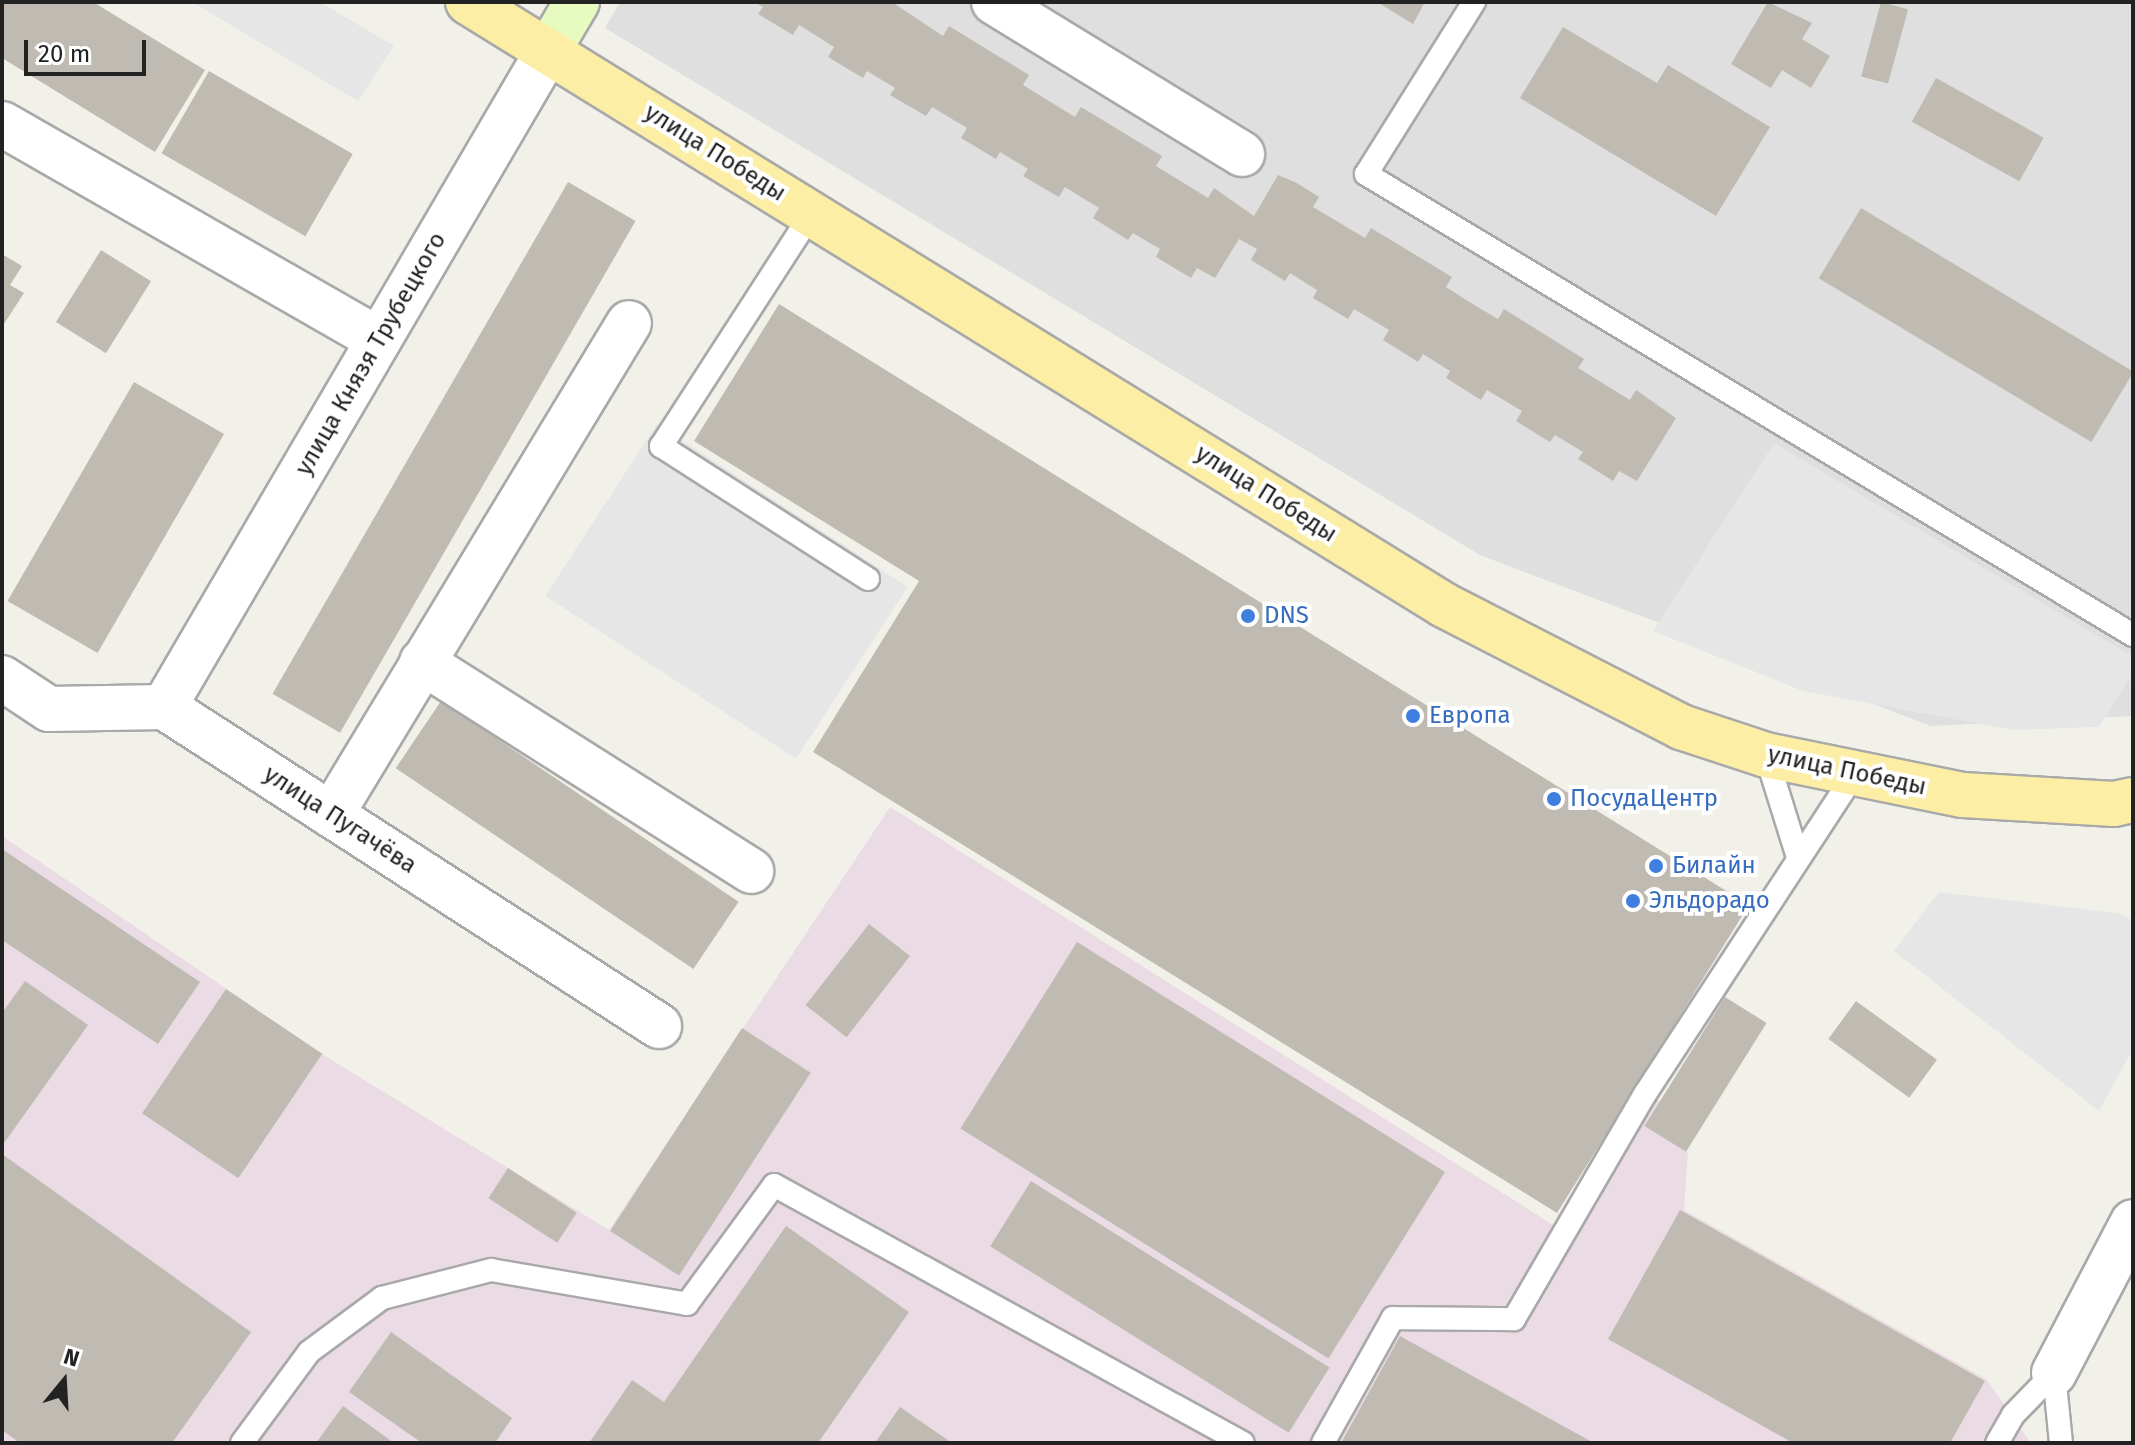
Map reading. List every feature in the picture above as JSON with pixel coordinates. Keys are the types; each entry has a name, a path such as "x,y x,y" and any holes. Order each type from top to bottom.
{"main road":[{"name":"улица Победы","path":"468,2 1444,605 1681,727 1766,755 1963,795 2114,804 2133,800"}],"street":[{"name":"улица Князя Трубецкого","path":"164,707 577,2"},
{"path":"994,2 1242,154"},
{"path":"2,124 379,340"},
{"path":"331,815 629,323"},
{"path":"422,662 751,871"},
{"path":"2,678 49,709 164,707"},
{"name":"улица Пугачёва","path":"164,707 659,1026"},
{"path":"2054,1373 2133,1222"}],"lane":[{"path":"1474,2 1366,174 2133,635"},
{"path":"812,213 661,446 868,579"},
{"path":"1766,755 1798,857"},
{"path":"1323,1443 1393,1318 1514,1319 1645,1094 1854,775"},
{"path":"242,1443 309,1352 382,1298 491,1270 687,1304 774,1185 1243,1443"},
{"path":"1997,1443 2013,1415 2054,1373"},
{"path":"2054,1373 2061,1443"}],"shaded area":[{"path":"192,2 320,2 394,46 358,101"},
{"path":"620,2 2133,2 2133,716 1931,726 1480,555 605,28"},
{"path":"657,424 908,587 796,759 545,596"},
{"path":"1774,443 2133,657 2133,673 2099,727 2013,730 1803,691 1653,631"},
{"path":"890,807 1558,1228 1645,1094 1661,1102 1646,1127 1688,1152 1684,1210 1986,1379 2031,1443 2,1443 2,836 322,1054 609,1230"},
{"path":"1939,892 2118,913 2133,921 2133,1049 2099,1111 1894,951"}],"building":[{"path":"2,2 93,2 205,70 155,152 2,58"},
{"path":"754,2 892,2 943,36 949,26 1029,75 1023,85 1075,117 1081,107 1162,156 1156,166 1208,198 1214,188 1254,216 1278,175 1297,183 1319,197 1313,207 1365,238 1371,228 1452,277 1446,287 1471,303 1498,319 1504,309 1584,359 1578,368 1630,400 1636,390 1676,418 1637,481 1619,471 1613,481 1578,459 1583,452 1555,435 1550,442 1516,421 1522,411 1487,390 1481,400 1446,378 1450,371 1423,354 1418,362 1383,340 1389,330 1354,309 1348,319 1313,298 1317,290 1290,273 1285,281 1251,260 1257,249 1239,239 1215,278 1197,268 1191,278 1156,257 1160,249 1133,233 1128,240 1093,218 1099,208 1065,187 1059,197 1023,176 1028,169 1000,152 996,159 961,138 967,128 932,107 926,116 890,95 895,88 867,71 863,78 828,57 834,47 799,25 793,35 758,14 763,7"},
{"path":"1377,2 1425,2 1413,24"},
{"path":"1768,2 1812,23 1802,39 1830,56 1811,88 1782,70 1771,88 1731,64"},
{"path":"1881,2 1908,9 1888,84 1861,76"},
{"path":"1563,27 1657,83 1668,65 1770,127 1716,216 1520,98"},
{"path":"209,71 353,154 305,236 162,153"},
{"path":"1936,78 2044,138 2019,181 1912,122"},
{"path":"568,182 636,221 340,733 273,694"},
{"path":"1861,208 2133,371 2091,442 1819,278"},
{"path":"101,250 151,281 106,353 56,322"},
{"path":"2,254 22,266 10,285 24,293 2,327"},
{"path":"779,304 1749,905 1557,1213 813,752 919,581 694,441"},
{"path":"134,382 224,434 98,653 8,601"},
{"path":"441,701 739,902 693,969 396,768"},
{"path":"2,849 200,982 158,1044 2,940"},
{"path":"869,924 910,956 847,1037 806,1005"},
{"path":"1077,942 1445,1172 1328,1359 960,1129"},
{"path":"25,981 88,1025 2,1146 2,1013"},
{"path":"226,989 322,1054 238,1178 142,1113"},
{"path":"1725,997 1767,1023 1686,1152 1644,1126"},
{"path":"1856,1001 1937,1060 1909,1098 1828,1039"},
{"path":"742,1028 811,1073 679,1276 610,1231"},
{"path":"2,1154 251,1332 172,1443 20,1443 2,1430"},
{"path":"508,1168 577,1213 557,1243 488,1198"},
{"path":"1031,1181 1330,1368 1289,1433 990,1246"},
{"path":"1680,1210 1985,1381 1950,1443 1793,1443 1608,1339"},
{"path":"786,1226 909,1312 818,1443 589,1443 632,1380 664,1402"},
{"path":"391,1332 512,1418 495,1443 422,1443 349,1392"},
{"path":"1400,1336 1594,1443 1341,1443"},
{"path":"343,1406 394,1443 316,1443"},
{"path":"900,1407 952,1443 875,1443"}],"place":[{"name":"DNS","path":"1248,616"},
{"name":"Европа","path":"1413,716"},
{"name":"ПосудаЦентр","path":"1554,799"},
{"name":"Билайн","path":"1656,866"},
{"name":"Эльдорадо","path":"1633,901"}]}
